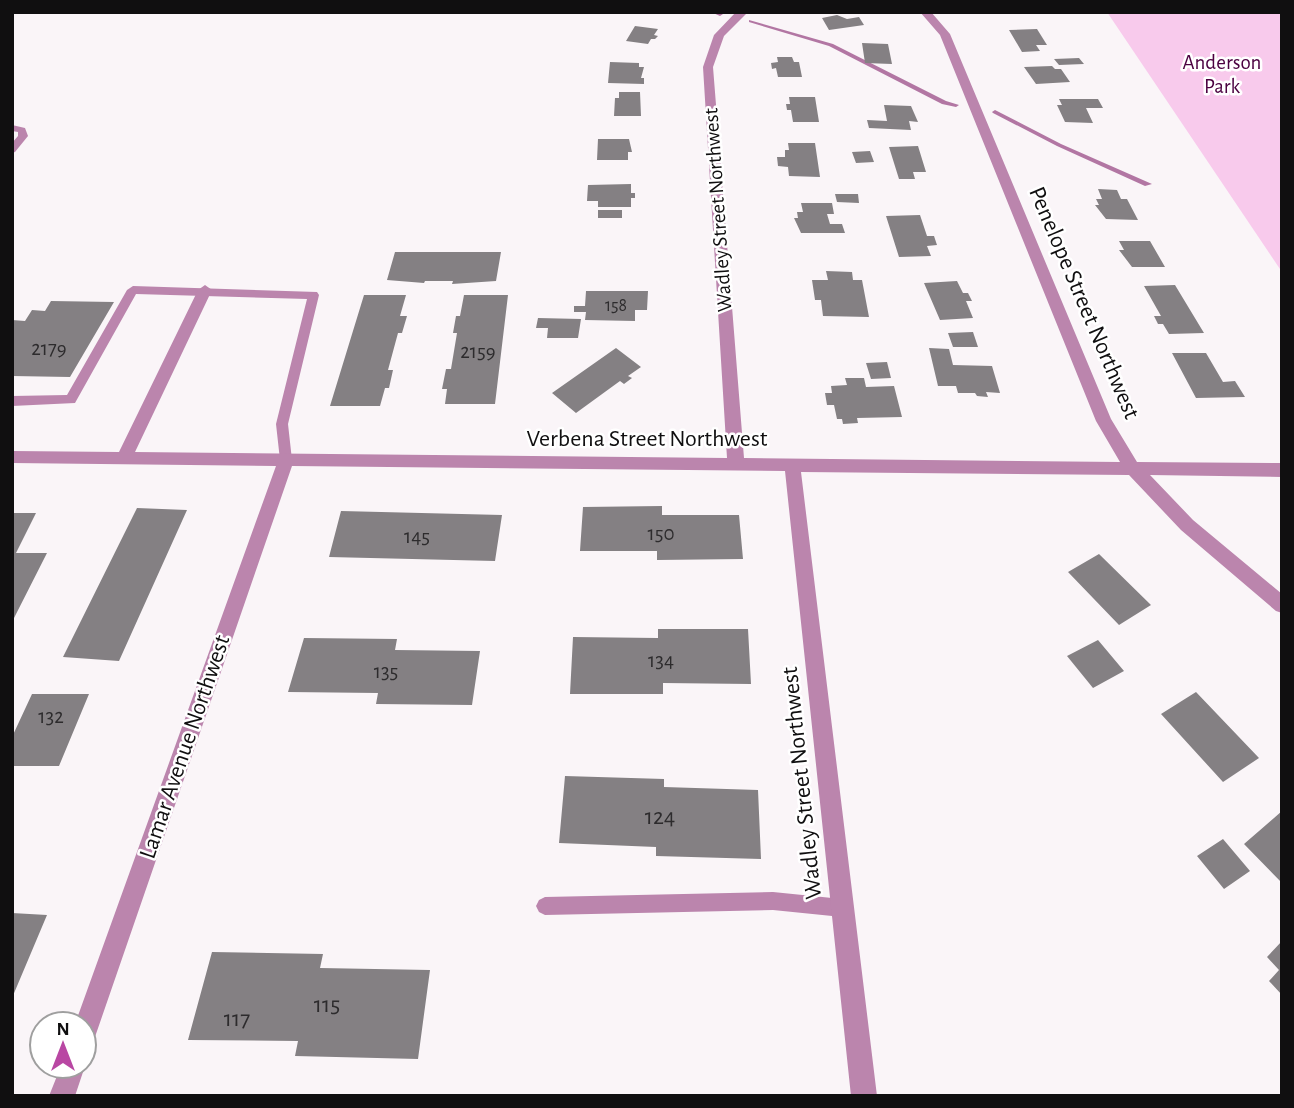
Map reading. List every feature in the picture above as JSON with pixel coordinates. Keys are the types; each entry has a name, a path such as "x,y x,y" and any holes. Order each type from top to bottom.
{"street":[{"name":"Wadley Street Northwest","path":"736,464 708,66 711,45 727,23 743,12"},
{"name":"Penelope Street Northwest","path":"925,12 945,33 1104,421 1132,467 1187,525 1282,605"},
{"path":"124,459 205,290"},
{"name":"Verbena Street Northwest","path":"12,457 1282,470"},
{"name":"Lamar Avenue Northwest","path":"92,1010 286,460"},
{"name":"Wadley Street Northwest","path":"792,464 864,1096"}],"lane":[{"path":"12,128 22,130 23,136 12,150"},
{"path":"12,401 71,400 133,290 313,295 282,424 286,460"},
{"path":"545,906 773,901 842,908"}],"green space":[{"name":"Anderson Park","path":"1107,12 1282,12 1282,272"}],"building":[{"path":"837,15 847,19 859,17 864,25 829,30 822,18"},
{"path":"635,26 658,29 654,35 658,36 648,44 626,41"},
{"path":"1037,29 1047,45 1036,45 1040,51 1022,52 1009,30"},
{"path":"862,43 888,44 892,64 865,63"},
{"path":"777,57 792,57 794,62 799,62 802,77 778,77 776,68 772,69 771,63 778,62"},
{"path":"1079,58 1084,64 1059,65 1054,59"},
{"path":"610,62 639,63 639,67 644,67 641,78 644,78 644,84 608,83"},
{"path":"1052,66 1061,69 1070,82 1036,84 1024,67"},
{"path":"619,92 640,92 641,116 614,116 615,98 619,98"},
{"path":"789,97 815,97 819,122 793,122 791,110 787,110 786,104 790,104"},
{"path":"1059,99 1098,99 1103,108 1086,108 1093,123 1065,122 1057,105 1062,105"},
{"path":"884,105 911,106 918,122 909,121 911,130 869,128 867,120 887,121"},
{"path":"598,139 629,139 632,152 628,152 628,160 597,160"},
{"path":"788,143 815,143 820,177 789,176 788,167 778,166 777,157 785,157 785,150 789,150"},
{"path":"918,146 926,172 913,172 915,179 899,179 889,147"},
{"path":"870,151 874,162 856,163 852,152"},
{"path":"631,184 631,193 635,193 635,198 631,198 631,207 598,207 598,201 587,201 588,185"},
{"path":"1098,189 1117,190 1121,199 1127,199 1138,220 1106,219 1095,205 1099,205 1096,199 1102,199"},
{"path":"835,194 858,194 859,203 837,202"},
{"path":"801,203 832,203 834,214 827,214 830,224 842,224 845,233 801,233 794,218 798,218 797,212 803,212"},
{"path":"598,210 622,210 622,218 598,218"},
{"path":"920,215 927,236 934,236 937,245 927,246 931,256 899,257 886,216"},
{"path":"1119,241 1150,241 1165,267 1132,267 1119,250 1124,250"},
{"path":"395,252 501,252 496,281 452,284 453,281 424,283 387,280"},
{"path":"826,271 852,272 853,280 862,280 869,317 823,316 821,300 815,300 812,280 828,280"},
{"path":"957,281 963,293 968,293 972,301 966,301 973,318 940,320 924,283"},
{"path":"1175,285 1204,333 1169,334 1163,324 1158,324 1154,316 1161,316 1144,286"},
{"path":"586,291 648,291 647,310 635,310 635,321 585,320 586,312 574,312 574,306 585,306"},
{"path":"364,295 406,295 400,316 407,316 402,333 398,333 388,370 393,370 389,388 385,388 380,406 330,406"},
{"path":"464,295 508,295 495,404 445,404 447,389 442,389 446,369 451,369 457,333 453,333"},
{"path":"51,301 114,302 70,377 12,376 12,320 25,321 32,310 45,311"},
{"path":"538,318 581,319 578,338 547,338 548,328 536,328"},
{"path":"973,332 978,347 953,347 948,333"},
{"path":"616,348 641,367 628,376 632,378 624,384 620,381 576,413 552,393"},
{"path":"929,348 949,349 953,365 992,366 1000,393 986,392 988,397 977,396 975,393 958,393 956,386 938,386"},
{"path":"1172,353 1206,353 1223,382 1235,381 1245,397 1196,398"},
{"path":"887,362 891,378 871,379 866,363"},
{"path":"845,378 864,378 866,387 894,386 902,417 857,418 858,423 843,424 842,419 837,419 834,405 827,405 825,393 832,393 831,386 847,385"},
{"path":"662,506 662,515 739,515 743,559 657,560 657,551 580,551 583,507"},
{"path":"137,508 187,510 119,661 63,657"},
{"path":"341,511 502,515 495,561 329,557"},
{"path":"12,513 36,513 16,553 47,553 12,622"},
{"path":"1099,554 1151,605 1119,625 1068,572"},
{"path":"658,629 748,629 751,684 663,683 663,694 570,694 573,637 658,638"},
{"path":"304,638 397,639 395,650 480,651 472,705 376,704 378,693 288,692"},
{"path":"1098,640 1124,671 1093,688 1067,656"},
{"path":"1196,692 1259,758 1223,782 1161,714"},
{"path":"32,694 89,694 59,766 12,766 12,737"},
{"path":"565,776 664,779 664,787 758,790 761,859 656,856 656,847 559,843"},
{"path":"1282,811 1282,883 1244,844"},
{"path":"1223,839 1250,871 1224,889 1197,856"},
{"path":"12,913 47,915 12,998"},
{"path":"1282,941 1282,995 1269,981 1279,970 1267,957"},
{"path":"212,952 323,954 320,968 430,970 418,1059 295,1056 298,1041 188,1040"}],"waterway":[{"path":"714,12 720,14"},
{"path":"751,21 831,45 944,103 956,105"},
{"path":"995,112 1059,145 1148,184"}]}
